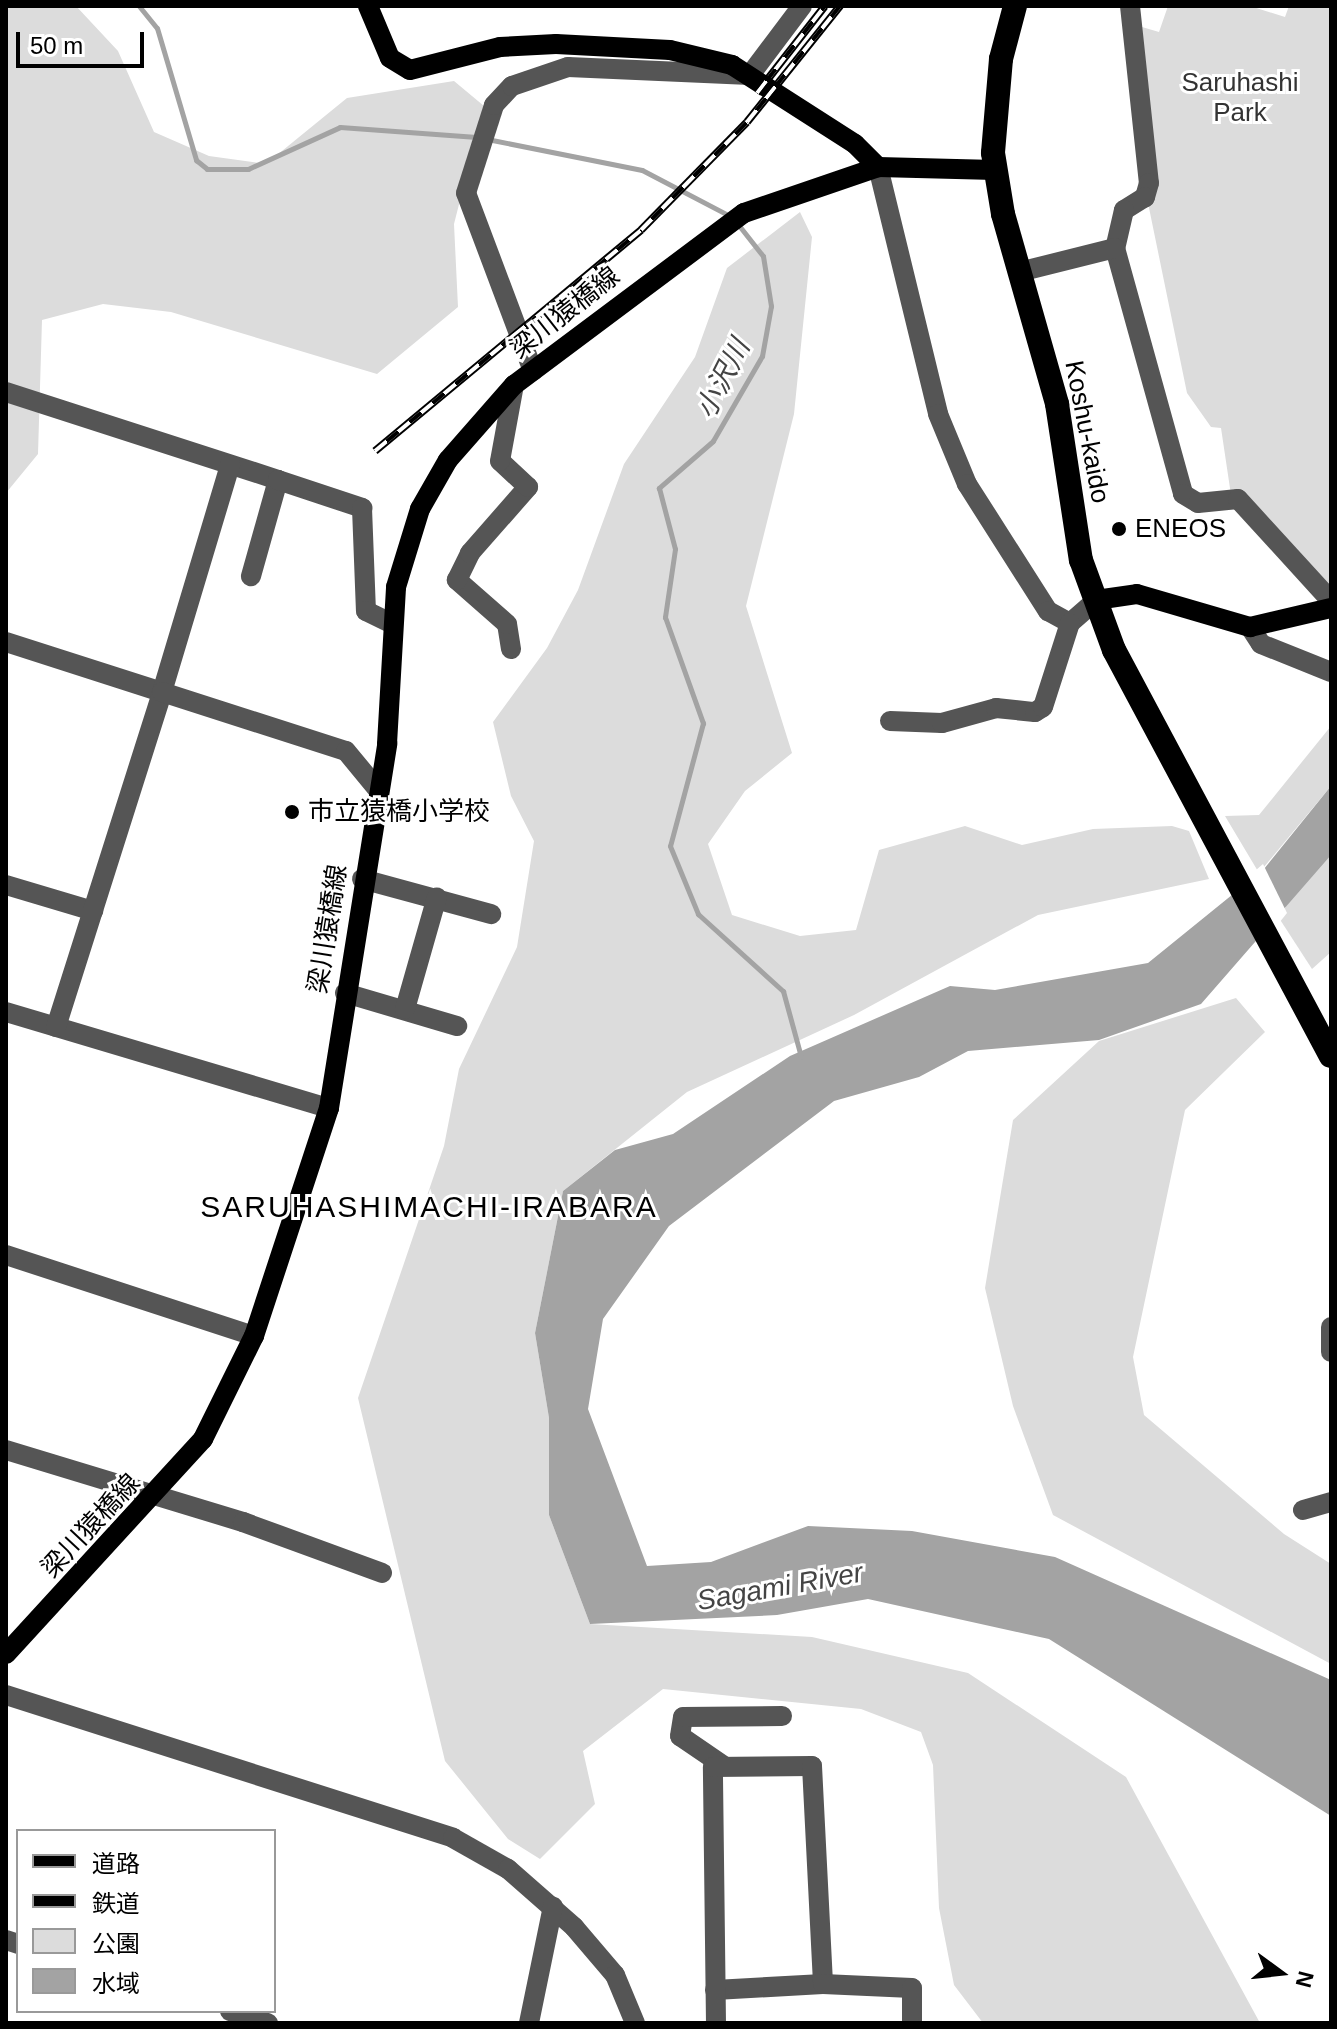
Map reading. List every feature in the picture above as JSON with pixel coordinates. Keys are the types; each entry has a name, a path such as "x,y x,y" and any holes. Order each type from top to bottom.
{"highway":[{"name":"Koshu-kaido","path":"1015,6 992,124 995,170 1019,272 1057,404 1081,560 1114,650 1331,1056"}],"main road":[{"path":"368,6 390,58 410,70 500,47 612,44 670,50 750,75 878,167"},
{"name":"梁川猿橋線","path":"6,1654 156,1495 217,1418 254,1336 329,1108 362,879 379,791 391,623 402,558 431,486 475,423 514,385 713,232 829,180 878,167 995,170"},
{"path":"1096,600 1137,594 1250,627 1331,608"}],"street":[{"path":"533,371 466,193 481,132 512,86 568,67 750,75 802,6"},
{"path":"1130,6 1149,183 1145,197 1124,210 1115,248 1183,494 1198,503 1238,499 1331,601"},
{"path":"878,167 938,414 967,484 1048,611 1070,623"},
{"path":"1019,272 1115,248"},
{"path":"511,649 507,624 457,580 470,553 528,487 500,461 514,385"},
{"path":"6,392 362,508 366,611 391,623"},
{"path":"56,1027 230,465"},
{"path":"251,576 278,480"},
{"path":"890,721 942,723 996,708 1035,712 1043,707 1070,623 1096,600"},
{"path":"1250,627 1261,644 1331,672"},
{"path":"6,642 346,751 379,791"},
{"path":"362,879 491,914"},
{"path":"6,885 93,911"},
{"path":"405,1009 437,897"},
{"path":"345,993 457,1026"},
{"path":"6,1012 329,1108"},
{"path":"6,1255 254,1336"},
{"path":"1331,1327 1331,1352"},
{"path":"6,1450 156,1495 382,1573"},
{"path":"1303,1510 1331,1502"},
{"path":"6,1695 453,1838 508,1869 553,1906 615,1975 635,2023"},
{"path":"724,1766 680,1736 683,1717 782,1716"},
{"path":"716,2023 713,1767 812,1766 823,1984"},
{"path":"529,2023 553,1906"},
{"path":"715,1990 823,1984 912,1988 912,2023"},
{"path":"236,2013 268,2023"}],"green space":[{"path":"6,6 76,6 118,51 154,132 209,156 266,164 347,98 454,81 484,106 454,224 458,307 377,374 171,312 103,304 42,320 38,454 6,493"},
{"name":"Saruhashi Park","path":"1168,6 1250,6 1285,17 1289,6 1331,6 1331,587 1231,495 1221,428 1211,427 1187,393 1148,203 1142,27 1159,32"},
{"path":"800,212 812,237 794,414 746,606 792,753 745,791 708,844 732,915 800,936 856,930 879,850 965,826 1022,845 1093,829 1172,826 1189,831 1209,879 1038,915 854,1015 687,1092 563,1191 535,1333 549,1418 549,1515 590,1624 812,1637 968,1673 1126,1777 1260,2023 983,2023 954,1985 939,1908 933,1765 921,1732 861,1709 663,1689 583,1751 595,1804 540,1859 508,1839 445,1761 358,1398 444,1146 459,1069 517,947 534,841 511,796 493,722 547,648 578,590 624,464 695,357 727,268"},
{"path":"1331,726 1331,786 1259,873 1225,816 1259,815"},
{"path":"1331,855 1331,952 1312,969 1279,918 1300,883"},
{"path":"1236,998 1265,1032 1185,1110 1133,1357 1144,1415 1284,1534 1331,1564 1331,1664 1053,1515 1013,1406 985,1288 1013,1120 1099,1041"}],"water":[{"name":"Sagami River","path":"1331,786 1331,855 1201,1004 1099,1040 968,1051 919,1077 834,1101 669,1226 603,1319 588,1409 647,1566 711,1562 808,1526 912,1531 1055,1557 1331,1680 1331,1816 1049,1639 868,1599 777,1615 590,1624 549,1515 549,1418 535,1333 563,1191 615,1150 673,1134 790,1056 950,986 995,990 1148,963 1264,869"}],"pier":[{"path":"1263,864 1287,913 1263,943 1234,889"}],"waterway":[{"name":"小沢川","path":"139,6 157,28 196,160 207,169 248,169 340,127 477,137"},
{"name":"小沢川","path":"487,139 642,170 730,216"},
{"name":"小沢川","path":"737,223 763,256 771,306 762,356 713,441 659,488 675,549 665,617 703,723 670,846 698,914 783,991 801,1057"}],"railway":[{"path":"757,93 825,6"},
{"path":"375,451 641,230 747,122 840,6"}],"place":[{"name":"ENEOS","path":"1119,529"},
{"name":"市立猿橋小学校","path":"292,812"}],"district":[{"name":"SARUHASHIMACHI-IRABARA","path":"429,1207"}]}
